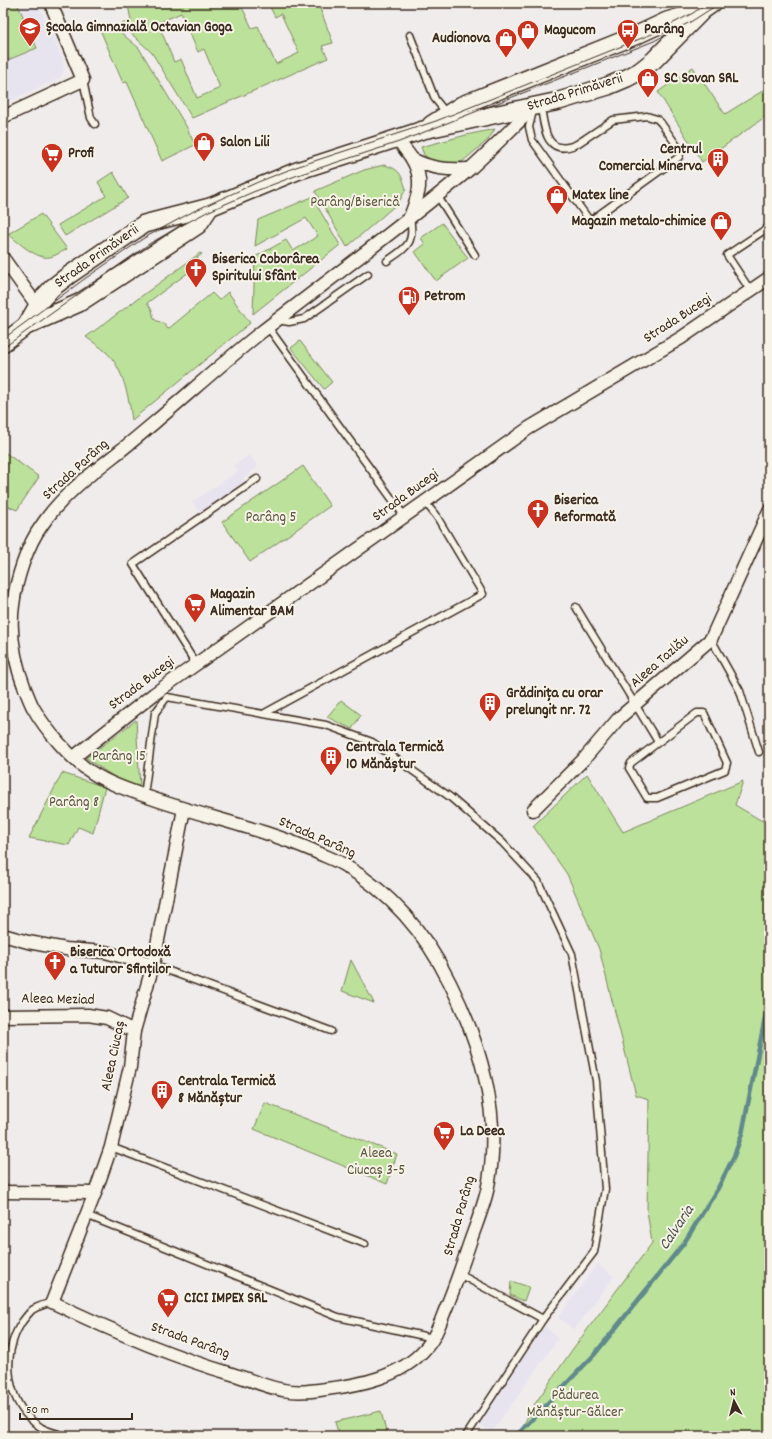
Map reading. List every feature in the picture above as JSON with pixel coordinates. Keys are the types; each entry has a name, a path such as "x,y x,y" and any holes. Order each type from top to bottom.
{"main road":[{"name":"Strada Primăverii","path":"41,312 46,294 52,288 137,228 152,221 210,207 297,171 423,130 559,101 608,86 640,71 654,60 708,6"},
{"name":"Strada Primăverii","path":"423,130 462,105 637,35 667,21 708,6"},
{"name":"Strada Primăverii","path":"3,344 41,312 79,303 198,225 210,207"}],"street":[{"path":"3,117 83,80 53,9 52,3"},
{"name":"Strada Parâng","path":"52,1302 104,1327 216,1370 285,1390 304,1392 348,1386 385,1376 406,1366 423,1352 433,1338 459,1274 487,1190 491,1162 492,1124 489,1091 481,1059 466,1018 449,979 429,946 407,916 377,888 341,863 288,840 144,796 90,772 52,734 33,707 19,674 11,628 15,594 24,560 38,529 72,490 273,324 410,218 468,169 537,106"},
{"path":"398,138 399,142 412,159 418,173 420,185 410,218"},
{"path":"412,159 425,166 446,170 468,169"},
{"path":"3,258 41,312"},
{"name":"Strada Bucegi","path":"74,757 154,694 529,428 681,338 769,278"},
{"name":"Aleea Tazlău","path":"533,810 584,759 619,718 711,639 769,511"},
{"name":"Aleea Ciucaș","path":"52,1302 95,1193 111,1147 130,1067 134,1031 153,964 184,809"},
{"path":"3,935 28,942 66,949 105,952 153,964"},
{"name":"Aleea Meziad","path":"3,1016 88,1015 108,1018 134,1031"},
{"path":"3,1192 95,1193"}],"lane":[{"path":"410,35 435,99 447,114"},
{"path":"83,80 91,118 94,124"},
{"path":"537,106 546,136 553,144 559,147 577,144 613,120 647,116 656,119 661,123 678,148 679,157 590,222 532,140 529,127 537,106"},
{"path":"437,195 475,255"},
{"path":"387,261 406,248 411,238 412,231 410,218"},
{"path":"750,290 727,255 769,226"},
{"path":"368,274 304,319 273,324 405,517"},
{"path":"196,664 133,564 258,479"},
{"path":"265,713 483,594 437,517 425,502"},
{"path":"576,607 658,742"},
{"path":"711,639 740,691 759,752"},
{"path":"144,796 155,713 166,697 265,713 326,725 372,742 450,797 502,842 538,881 572,954 596,1081 605,1188 594,1252 543,1320 466,1436"},
{"path":"697,713 704,713 727,763 725,770 657,798 647,798 629,768 631,763 658,742 697,713"},
{"path":"153,964 331,1031"},
{"path":"111,1147 366,1244"},
{"path":"86,1215 338,1317 433,1338"},
{"path":"459,1274 543,1320"},
{"path":"52,1302 32,1310 16,1330 6,1359 7,1381 13,1397 22,1410 43,1429 66,1436"}],"shaded area":[{"name":"Școala Gimnazială Octavian Goga","path":"3,3 38,3 62,57 64,70 60,78 3,104"},
{"path":"250,455 258,467 243,478 246,482 201,513 192,502 238,471 234,465"},
{"path":"597,1264 614,1276 574,1330 558,1318"},
{"path":"545,1326 558,1339 492,1432 477,1423"}],"green space":[{"path":"3,3 17,3 37,48 3,62"},
{"path":"131,3 240,3 252,28 258,26 276,64 299,53 281,14 275,17 268,3 318,3 333,43 322,46 328,58 192,118 152,53 121,24 131,21 128,5","holes":["181,13 198,52 204,49 220,88 197,98 181,59 174,62 158,23"]},
{"path":"114,27 139,48 186,126 195,145 162,161 127,82 123,83 101,32"},
{"path":"693,67 725,114 769,87 769,114 702,162 658,92"},
{"path":"495,129 488,140 463,161 452,165 432,161 424,155 421,147 466,135"},
{"name":"Parâng/Biserică","path":"384,165 397,170 403,179 406,189 399,202 347,247 315,191 364,170"},
{"path":"113,172 128,198 65,236 58,225 106,196 98,182"},
{"path":"312,197 340,245 253,314 255,257 286,240 293,251 318,236 306,218 255,246 258,220"},
{"path":"41,214 67,249 50,257 39,256 22,246 8,234"},
{"path":"442,223 468,258 436,281 415,252 425,244 421,238"},
{"path":"200,253 202,254 189,264 193,269 147,303 152,310 154,319 163,323 168,329 212,293 219,300 228,292 250,323 132,420 127,393 117,366 106,352 86,337"},
{"path":"300,341 332,382 324,389 291,348"},
{"path":"3,451 39,477 17,510 3,504"},
{"name":"Parâng 5","path":"303,466 330,506 250,562 222,522"},
{"path":"341,700 361,715 352,729 327,717"},
{"name":"Parâng 15","path":"136,720 140,787 114,777 86,758"},
{"name":"Parâng 8","path":"62,773 105,787 93,833 78,827 69,845 29,838"},
{"name":"Pădurea Mănăștur-Gălcer","path":"587,774 623,832 743,781 735,805 769,825 769,1436 519,1436 530,1411 572,1350 652,1243 647,1211 649,1099 636,1095 599,949 567,874 533,826"},
{"path":"351,960 374,1003 342,991"},
{"name":"Aleea Ciucaș 3-5","path":"265,1103 397,1154 387,1184 254,1129"},
{"path":"511,1281 529,1287 524,1301 510,1295"},
{"path":"381,1411 387,1436 339,1436 335,1422"}],"waterway":[{"name":"Calvaria","path":"516,1436 594,1355 684,1243 718,1188 734,1156 742,1134 766,1013 769,988"}],"tram line":[{"path":"3,339 83,280 144,238 194,211 258,182 296,167 436,121 652,34 693,13 707,3"},
{"path":"3,348 149,244 207,212 253,192 298,175 399,142 654,41 692,21 720,3"}],"place":[{"name":"Școala Gimnazială Octavian Goga","path":"30,48"},
{"name":"Magucom","path":"528,50"},
{"name":"Parâng","path":"628,50"},
{"name":"Audionova","path":"506,58"},
{"name":"SC Sovan SRL","path":"648,98"},
{"name":"Salon Lili","path":"204,162"},
{"name":"Profi","path":"52,174"},
{"name":"Centrul Comercial Minerva","path":"718,178"},
{"name":"Matex line","path":"557,216"},
{"name":"Magazin metalo-chimice","path":"721,242"},
{"name":"Biserica Coborârea Spiritului Sfânt","path":"196,288"},
{"name":"Petrom","path":"409,316"},
{"name":"Biserica Reformată","path":"538,530"},
{"name":"Magazin Alimentar BAM","path":"195,624"},
{"name":"Grădinița cu orar prelungit nr. 72","path":"490,722"},
{"name":"Centrala Termică 10 Mănăștur","path":"331,776"},
{"name":"Biserica Ortodoxă a Tuturor Sfinților","path":"55,982"},
{"name":"Centrala Termică 8 Mănăștur","path":"162,1110"},
{"name":"La Deea","path":"444,1152"},
{"name":"CICI IMPEX SRL","path":"168,1318"}]}
